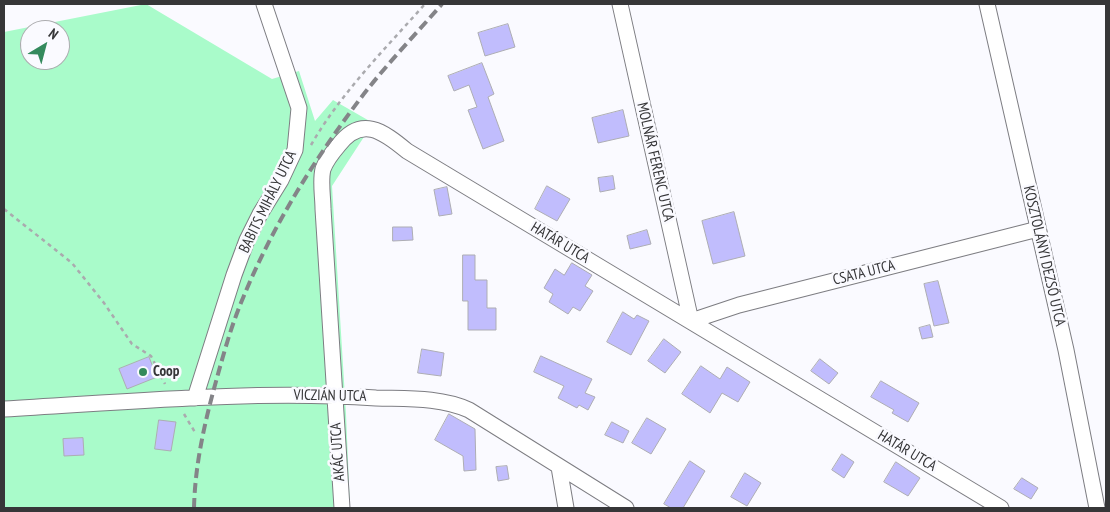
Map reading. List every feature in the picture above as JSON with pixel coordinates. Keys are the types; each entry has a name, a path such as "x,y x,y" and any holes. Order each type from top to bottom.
{"street":[{"name":"BABITS MIHÁLY UTCA","path":"195,398 234,274 247,240 260,214 281,180 295,150 299,108 264,4"},
{"name":"MOLNÁR FERENC UTCA","path":"620,4 691,321"},
{"name":"KOSZTOLÁNYI DEZSŐ UTCA","path":"987,4 1066,350 1097,508"},
{"name":"HATÁR UTCA","path":"334,395 323,209 323,170 329,157 346,135 354,130 374,129 393,139 407,151 1001,508"},
{"name":"CSATA UTCA","path":"691,321 739,305 1038,229"},
{"name":"VICZIÁN UTCA","path":"4,410 195,398 334,395 446,402 469,410 626,508"},
{"name":"AKÁC UTCA","path":"334,395 342,508"},
{"path":"559,467 566,508"}],"path":[{"path":"308,151 321,127 368,69 425,4"},
{"path":"4,209 72,264 104,303 132,344 151,356 160,375 196,434"}],"green space":[{"path":"146,4 272,79 299,71 315,121 333,100 373,123 332,186 350,508 4,508 4,32 20,29 20,70 70,70 70,20 65,20"}],"building":[{"path":"508,24 515,47 485,56 478,33"},
{"path":"482,63 494,94 488,97 504,141 483,149 468,110 477,107 469,85 454,91 448,76"},
{"path":"623,110 629,136 598,143 592,118"},
{"path":"613,176 615,189 600,192 598,178"},
{"path":"547,186 570,199 557,221 535,209"},
{"path":"447,187 452,214 439,216 434,190"},
{"path":"734,212 745,256 713,264 702,221"},
{"path":"393,227 412,227 413,240 393,241"},
{"path":"647,230 651,244 630,249 627,236"},
{"path":"463,255 475,255 475,280 487,280 487,308 496,308 496,330 468,330 468,301 463,301"},
{"path":"572,263 592,275 585,286 593,291 580,311 573,307 568,314 549,302 553,294 544,288 555,269 564,275"},
{"path":"938,281 949,323 934,326 924,284"},
{"path":"623,312 634,319 637,315 649,321 631,355 607,342"},
{"path":"930,325 933,337 922,339 919,328"},
{"path":"664,339 681,352 665,373 648,361"},
{"path":"422,349 444,353 441,376 418,373"},
{"path":"541,356 592,379 585,393 595,397 588,410 579,405 577,408 558,398 564,386 534,372"},
{"path":"149,357 157,377 127,389 119,369"},
{"path":"820,359 838,373 829,384 811,371"},
{"path":"701,366 720,379 727,367 750,382 738,402 722,393 710,413 682,394"},
{"path":"881,381 919,403 908,422 892,413 894,410 871,397"},
{"path":"449,414 475,429 476,470 464,471 463,456 435,440"},
{"path":"647,418 666,429 651,454 632,443"},
{"path":"159,420 176,422 171,451 155,449"},
{"path":"612,422 629,431 623,443 605,435"},
{"path":"83,438 84,455 64,456 63,439"},
{"path":"842,454 854,462 844,478 832,470"},
{"path":"690,461 705,471 683,508 671,508 664,504"},
{"path":"896,462 920,478 908,496 884,482"},
{"path":"507,466 509,479 498,481 496,467"},
{"path":"745,473 761,483 747,506 731,497"},
{"path":"1022,478 1038,488 1031,499 1014,489"}],"railway":[{"path":"194,508 196,477 207,415 228,341 254,272 295,195 326,146 360,99 442,4"}],"place":[{"name":"Coop","path":"143,372"}]}
